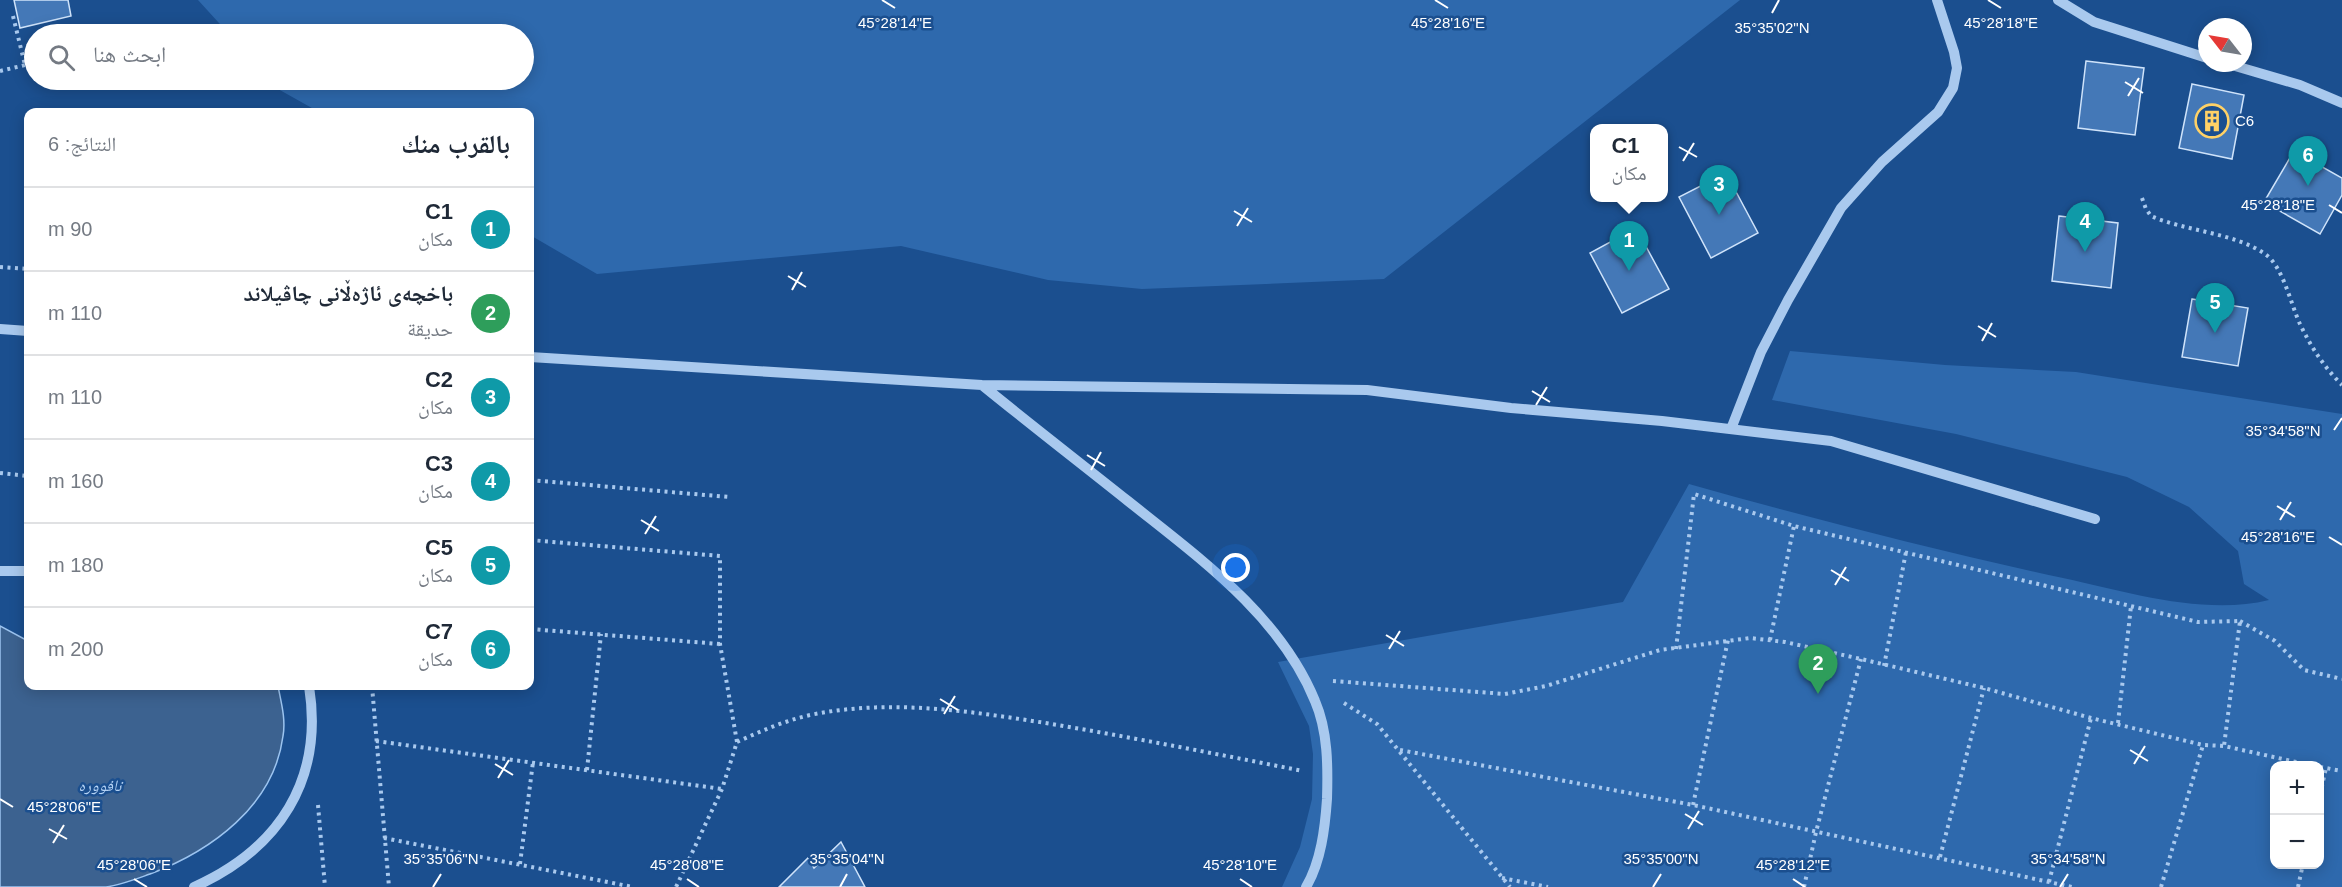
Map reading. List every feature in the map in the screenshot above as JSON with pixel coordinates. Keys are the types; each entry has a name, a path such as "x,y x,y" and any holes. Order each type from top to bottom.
{"street":[{"path":"1731,429 1761,352 1841,208 1882,162 1938,112 1953,88 1957,68 1937,0"},
{"path":"2058,0 2094,22 2198,55"},
{"path":"2252,71 2300,85 2342,103"},
{"path":"0,329 24,331"},
{"path":"534,357 982,385 1367,390 1511,408 1831,441 2095,519"},
{"path":"982,385 1191,551 1230,586 1262,619 1305,678 1317,703 1323,728 1328,776 1323,834 1318,858 1306,887"},
{"path":"0,571 24,571"},
{"path":"194,887 211,880 246,857 274,829 292,803 304,778 309,755 312,727 309,690"}],"path":[{"path":"14,16 24,61"},
{"path":"0,71 24,65"},
{"path":"2142,198 2151,216 2217,235 2266,255 2279,274 2313,349 2342,385"},
{"path":"0,267 24,269"},
{"path":"0,473 24,476"},
{"path":"534,480 729,497"},
{"path":"1676,649 1694,494 1794,526 2198,622 2240,621 2275,641 2304,670 2342,680"},
{"path":"1770,640 1794,526"},
{"path":"534,540 720,556 720,644 737,741 722,789 676,887"},
{"path":"1884,666 1906,552"},
{"path":"2118,723 2131,606"},
{"path":"2224,746 2240,621"},
{"path":"534,629 720,644"},
{"path":"587,770 601,634"},
{"path":"1305,678 1505,694 1546,686 1660,650 1750,638 1861,659 1984,688 2091,718 2203,745 2224,746 2295,761"},
{"path":"1693,805 1728,640"},
{"path":"1804,887 1861,659"},
{"path":"1940,857 1984,688"},
{"path":"372,690 388,887"},
{"path":"1341,701 1377,724 1510,887"},
{"path":"737,741 777,724 810,715 859,710 937,708 979,712 1105,733 1328,776"},
{"path":"2049,882 2091,718"},
{"path":"376,741 722,789"},
{"path":"2161,887 2203,745"},
{"path":"1400,750 1693,805 2072,887"},
{"path":"519,864 533,762"},
{"path":"2324,776 2326,768 2342,771"},
{"path":"384,838 633,887"},
{"path":"2298,887 2302,869"},
{"path":"1502,878 1548,887"}],"shaded area":[{"path":"198,0 1740,0 1384,279 1142,289 1048,280 901,246 597,274 534,237 534,108 312,108 280,90 534,90 534,24 220,24"},
{"path":"1790,351 1945,365 2076,372 2342,414 2342,887 1282,887 1300,847 1312,799 1313,754 1309,726 1278,662 1623,602 1689,484 1922,546 2139,595 2193,604 2219,605 2269,600 2244,584 2238,551 2189,507 2127,477 1956,434 1772,400"}],"water":[{"name":"نافوورە","path":"0,626 24,639 24,690 279,690 284,730 277,761 267,784 253,804 217,839 195,853 150,874 106,887 0,887"}],"building":[{"path":"14,0 68,0 71,16 37,24 24,24 24,27 20,28"},
{"path":"2086,61 2144,68 2135,135 2078,128"},
{"name":"C6","path":"2192,84 2244,95 2232,159 2179,148"},
{"path":"2294,151 2342,178 2342,195 2320,234 2264,202"},
{"path":"1726,173 1758,233 1711,258 1679,197"},
{"path":"2059,216 2118,223 2111,288 2052,281"},
{"path":"1636,228 1669,289 1622,313 1590,253"},
{"path":"2192,299 2248,308 2238,366 2182,357"},
{"path":"841,842 865,887 779,887 808,858 814,868"}],"place":[{"name":"C6","path":"2212,121"},
{"name":"C7","path":"2308,186"},
{"name":"C2","path":"1719,215"},
{"name":"C3","path":"2085,252"},
{"name":"C1","path":"1629,271"},
{"name":"C5","path":"2215,333"},
{"name":"باخچەی ئاژەڵانی چاڤیلاند","path":"1818,694"}]}
